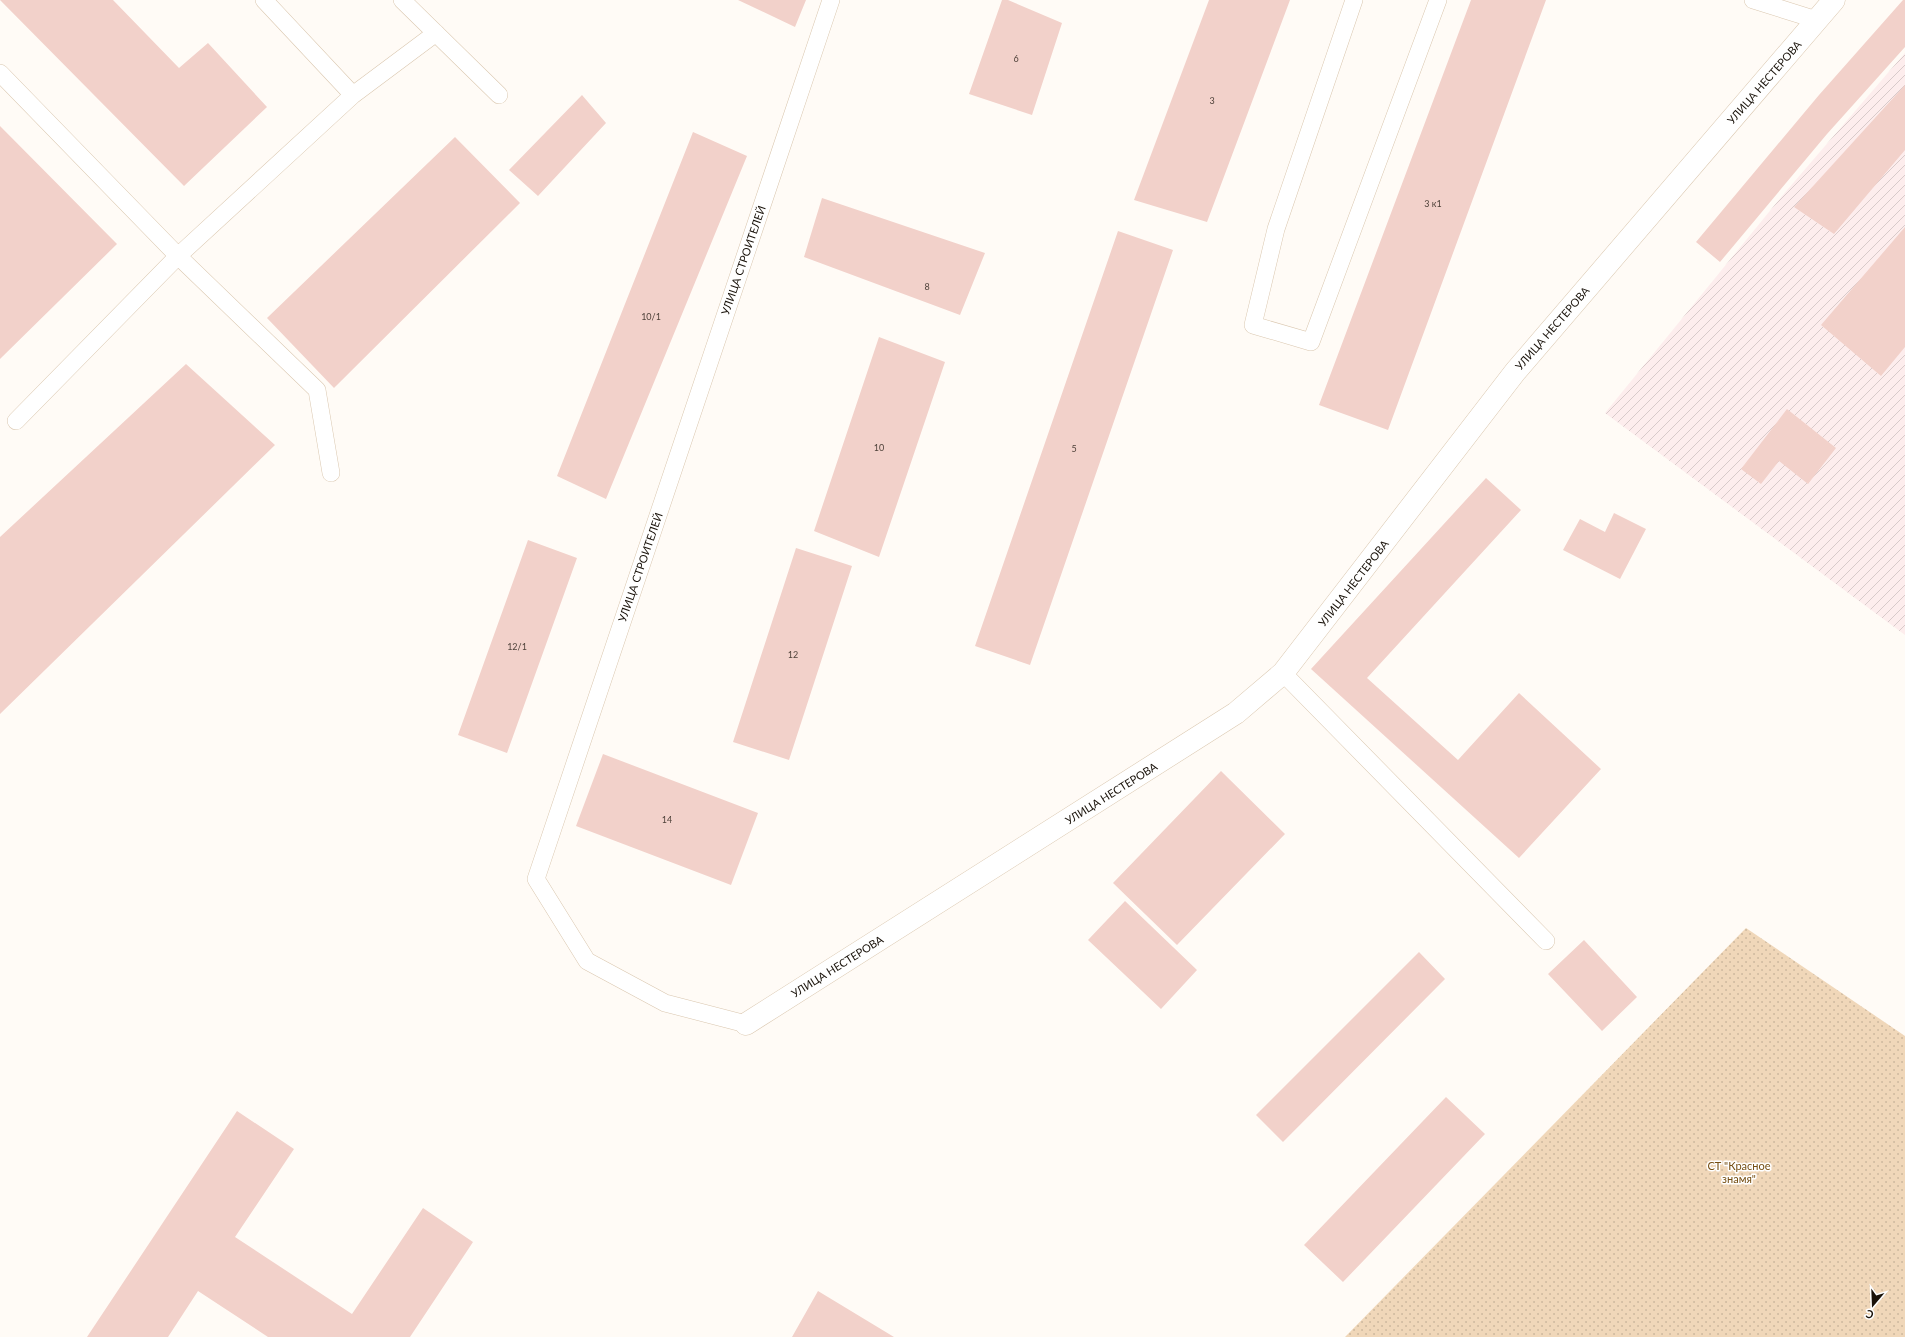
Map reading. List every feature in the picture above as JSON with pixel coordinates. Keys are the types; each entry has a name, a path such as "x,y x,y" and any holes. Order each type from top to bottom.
{"street":[{"name":"УЛИЦА НЕСТЕРОВА","path":"746,1024 1236,713 1283,673 1515,372 1834,0"}],"lane":[{"path":"265,0 353,95"},
{"path":"402,0 499,95"},
{"name":"УЛИЦА СТРОИТЕЛЕЙ","path":"746,1024 665,1003 587,961 536,879 831,0"},
{"path":"1354,0 1276,229 1253,325 1311,342 1438,0"},
{"path":"1753,0 1817,20"},
{"path":"16,421 178,256 353,95 436,33"},
{"path":"0,73 178,256 318,390 331,473"},
{"path":"1283,673 1546,941"}],"shaded area":[{"path":"1905,53 1905,635 1605,413 1782,196"}],"green space":[{"name":"СТ \"Красное знамя\"","path":"1746,928 1905,1036 1905,1337 1345,1337"}],"building":[{"path":"0,0 113,0 179,68 208,43 267,107 184,186"},
{"path":"738,0 806,0 795,27"},
{"path":"1002,0 1008,0 1062,23 1032,115 969,94"},
{"path":"1209,0 1290,0 1207,222 1134,200"},
{"path":"1471,0 1546,0 1388,430 1319,405"},
{"path":"1903,0 1905,0 1905,47 1827,134 1720,262 1696,242 1819,95"},
{"path":"1905,85 1905,150 1834,234 1794,207"},
{"path":"582,95 606,123 538,196 509,170"},
{"path":"0,126 117,244 0,359"},
{"path":"693,132 747,156 606,499 557,476"},
{"path":"455,137 520,203 334,388 267,318"},
{"path":"822,198 985,253 960,315 804,257"},
{"path":"1905,227 1905,347 1881,376 1821,325"},
{"path":"1118,231 1173,250 1030,665 975,646"},
{"path":"879,337 945,362 879,557 814,531"},
{"path":"186,364 275,445 0,714 0,537"},
{"path":"1787,409 1836,448 1808,484 1779,461 1761,484 1741,469"},
{"path":"1486,478 1521,510 1367,678 1458,760 1519,693 1601,769 1519,858 1311,669"},
{"path":"1614,513 1646,529 1620,579 1563,550 1580,519 1605,532"},
{"path":"528,540 577,558 507,753 458,735"},
{"path":"796,548 852,566 789,760 733,742"},
{"path":"603,754 758,813 731,885 576,826"},
{"path":"1221,771 1285,834 1177,945 1113,883"},
{"path":"1125,901 1197,970 1161,1009 1088,940"},
{"path":"1584,940 1637,997 1602,1031 1548,974"},
{"path":"1419,952 1445,979 1283,1142 1256,1115"},
{"path":"1446,1097 1485,1134 1343,1282 1304,1245"},
{"path":"237,1111 294,1149 235,1237 352,1314 423,1208 473,1242 410,1337 268,1337 198,1291 168,1337 87,1337"},
{"path":"818,1291 894,1337 792,1337"}]}
